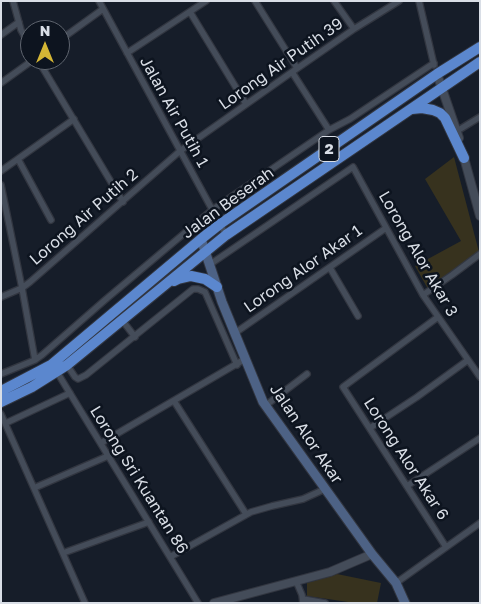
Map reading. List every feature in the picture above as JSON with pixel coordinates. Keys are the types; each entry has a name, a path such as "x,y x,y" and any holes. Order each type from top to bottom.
{"highway":[{"name":"Jalan Beserah","path":"1,391 51,365 220,224 437,74 480,47"},
{"name":"Jalan Beserah","path":"1,402 32,387 67,365 226,235 480,62"},
{"path":"412,109 433,110 446,118 464,158"},
{"path":"165,285 178,278 192,276 205,279 217,287"}],"main road":[{"name":"Jalan Alor Akar","path":"200,239 245,359 265,406 372,554 396,583 405,603"}],"street":[{"path":"14,1 20,26"},
{"name":"Jalan Air Putih 1","path":"99,1 226,235"},
{"path":"192,1 196,8"},
{"path":"127,53 206,1"},
{"path":"255,1 329,130"},
{"path":"334,1 354,29"},
{"name":"Lorong Air Putih 39","path":"180,151 294,70 399,1"},
{"path":"419,1 437,74 478,199 480,216"},
{"path":"70,33 103,9"},
{"path":"190,12 246,104"},
{"path":"1,35 19,22"},
{"path":"1,374 35,360 42,355 108,296 212,210 329,130 350,119 434,63"},
{"path":"1,82 20,69"},
{"path":"44,70 123,202"},
{"path":"456,131 480,118"},
{"path":"1,171 74,119"},
{"name":"Lorong Air Putih 2","path":"1,297 22,288 180,151"},
{"path":"18,159 51,220"},
{"name":"Lorong Alor Akar 3","path":"210,265 354,167 423,295 480,377"},
{"path":"1,185 35,360"},
{"name":"Lorong Alor Akar 1","path":"235,333 386,228"},
{"path":"423,295 480,254"},
{"path":"330,268 358,316"},
{"path":"67,365 78,379 86,375 193,289 198,289 205,292 237,365"},
{"name":"Lorong Alor Akar 6","path":"438,318 343,387 446,547"},
{"path":"122,320 134,336"},
{"path":"101,443 245,359"},
{"path":"370,428 468,360"},
{"name":"Lorong Sri Kuantan 86","path":"57,372 198,603"},
{"path":"265,406 307,374"},
{"path":"6,423 70,394"},
{"path":"174,401 246,514"},
{"path":"1,414 85,603"},
{"path":"407,486 480,438"},
{"path":"34,488 108,456"},
{"path":"170,557 257,509 303,499 325,489"},
{"path":"63,554 149,522"},
{"path":"396,583 480,523"},
{"path":"214,603 330,572 372,554"},
{"path":"296,581 303,601 325,603"}],"shaded area":[{"path":"454,157 479,252 428,289 415,266 461,241 425,179"},
{"path":"337,574 381,583 377,603 355,603 307,596 307,583"}]}
